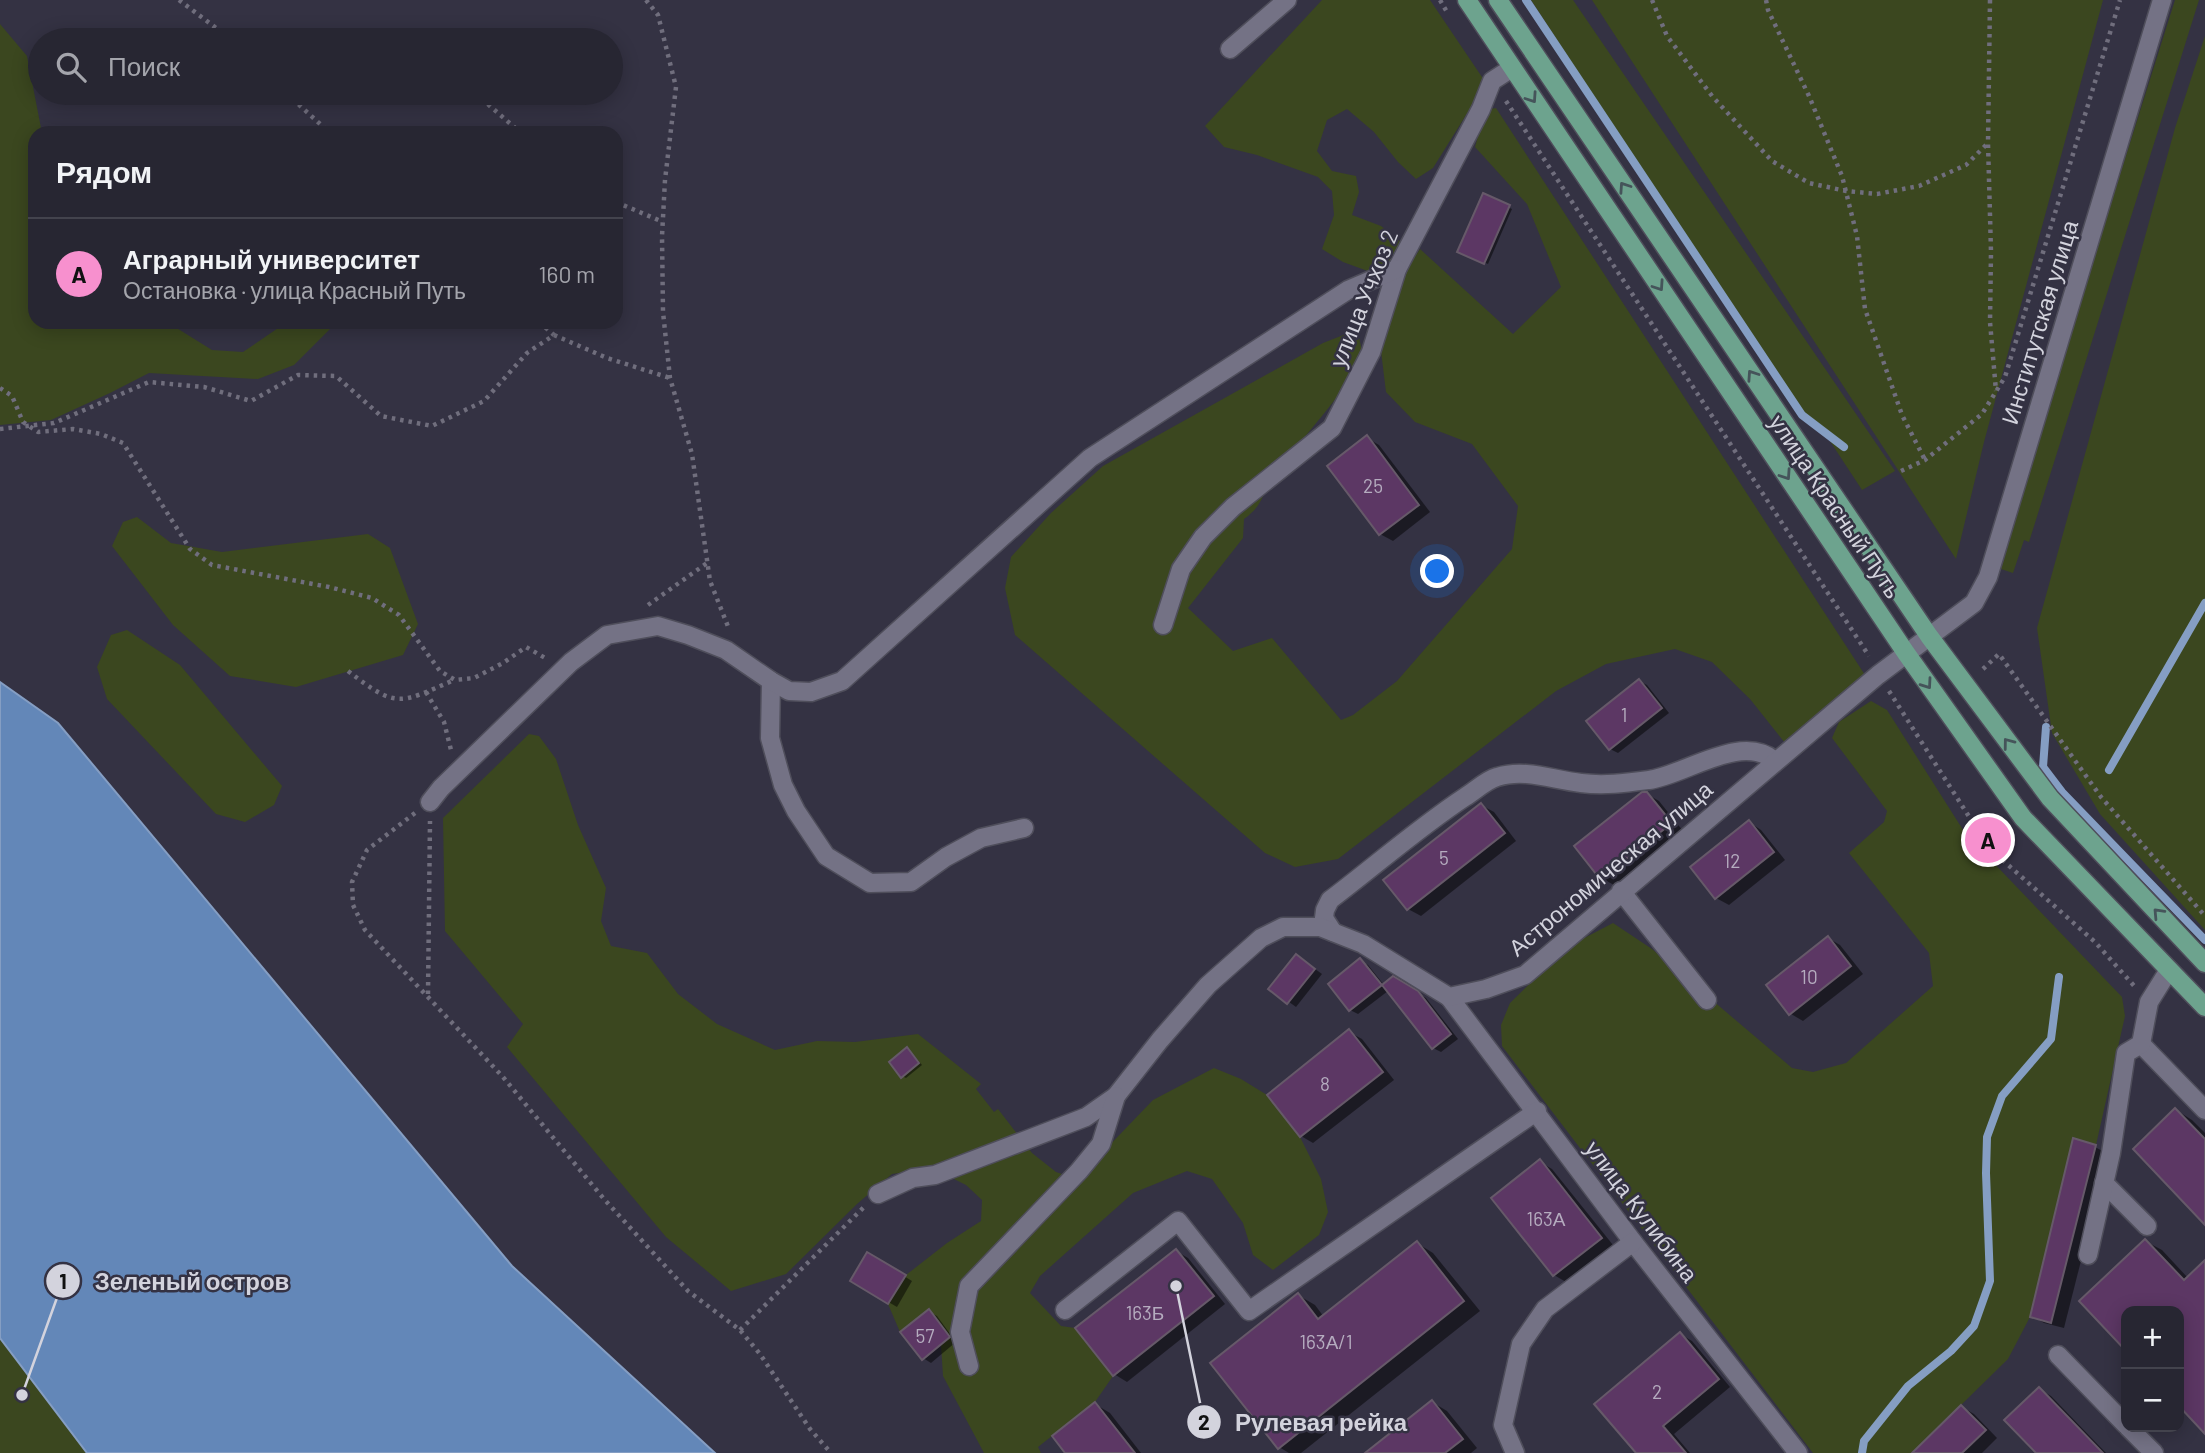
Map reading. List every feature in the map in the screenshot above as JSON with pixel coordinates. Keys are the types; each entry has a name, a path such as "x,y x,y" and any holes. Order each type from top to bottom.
{"main road":[{"name":"улица Красный Путь","path":"1467,0 1906,653 2023,818 2205,1007"},
{"name":"улица Красный Путь","path":"1498,0 1928,636 2050,798 2205,963"}],"street":[{"path":"1230,49 1287,0"},
{"name":"Институтская улица","path":"1928,636 1974,603 1988,576 2162,0"},
{"path":"1492,81 1511,68"},
{"name":"улица Учхоз 2","path":"1163,625 1181,569 1203,537 1233,507 1332,428 1371,352 1396,269 1481,109 1492,81"},
{"path":"430,802 447,782 572,662 607,635 658,626 726,650 789,691 810,692 842,681 1090,458 1348,290 1396,269"},
{"name":"Астрономическая улица","path":"1449,997 1486,989 1525,975 1775,761 1928,636"},
{"path":"771,681 770,738 783,785 796,811 826,856 870,883 911,882 946,857 981,838 1024,828"},
{"path":"1333,932 1324,918 1330,900 1448,808 1495,777 1541,775 1579,783 1608,785 1653,780 1721,755 1755,750 1775,761"},
{"path":"1621,891 1707,1000"},
{"path":"878,1194 913,1178 935,1175 1086,1117 1116,1096 1208,985 1261,938 1283,928 1320,927 1363,944 1449,997"},
{"path":"2088,1255 2104,1183 2126,1053 2141,1044 2148,1002 2169,970"},
{"name":"улица Кулибина","path":"1449,997 1633,1242 1798,1453"},
{"path":"2141,1044 2205,1110"},
{"path":"969,1366 960,1332 969,1286 1079,1171 1101,1144 1116,1096"},
{"path":"1065,1310 1178,1221 1249,1311 1537,1111"},
{"path":"2104,1183 2147,1226"},
{"path":"1515,1453 1503,1425 1521,1344 1545,1309 1633,1242"},
{"path":"2057,1355 2121,1420"},
{"path":"2133,1432 2154,1453"}],"path":[{"path":"179,0 216,28"},
{"path":"646,0 658,15 676,87 663,222 663,312 670,378 692,454 710,581 740,659"},
{"path":"1440,0 1455,23"},
{"path":"1651,0 1667,36 1712,96 1772,161 1809,183 1877,194 1919,186 1966,165 1988,143"},
{"path":"1766,0 1842,176 1857,236 1865,309 1898,405 1926,460"},
{"path":"1990,0 1990,322 1996,392"},
{"path":"1901,471 1926,460 1982,414 2005,377 2120,0"},
{"path":"1492,81 1812,567 1989,848 2095,942 2148,1002"},
{"path":"300,105 322,126"},
{"path":"489,105 513,126"},
{"path":"623,205 663,222"},
{"path":"547,329 554,335 607,358 670,378"},
{"path":"0,429 54,423 149,382 204,387 251,401 298,375 336,376 381,416 432,426 484,401 527,353 554,335"},
{"path":"0,388 12,396 16,409 28,427 38,432 73,429 101,434 123,443 190,549 212,565 372,598 399,615 440,671 455,680"},
{"path":"640,611 707,564"},
{"path":"348,671 370,689 391,699 409,699 455,680 474,678 526,647 551,661 572,662"},
{"path":"1983,669 1999,654 2101,797 2205,916"},
{"path":"426,692 444,722 452,748 451,772 447,782"},
{"path":"428,995 430,802"},
{"path":"430,802 367,850 352,882 353,905 365,930 503,1077 604,1199 688,1291 740,1330 760,1354 810,1429 831,1453"},
{"path":"740,1330 878,1194"}],"green space":[{"path":"1322,0 1430,0 1486,83 1433,168 1416,179 1374,132 1347,109 1327,120 1317,151 1332,171 1356,176 1359,192 1352,215 1381,226 1400,241 1384,277 1343,262 1322,249 1334,215 1332,191 1318,177 1257,155 1224,147 1205,126"},
{"path":"1531,0 1573,0 1895,471 1862,490 1824,432 1799,411"},
{"path":"1592,0 2103,0 1984,442 1956,559"},
{"path":"2175,0 2199,0 2029,542 2024,540 2013,573 2001,569 2010,539 2006,537"},
{"path":"0,24 27,56 28,105 37,105 41,126 28,126 28,329 178,329 212,350 243,352 277,329 330,329 294,365 258,379 149,373 51,420 0,425"},
{"path":"2205,36 2205,930 2100,814 2052,733 2037,628 2175,128"},
{"path":"1496,108 1865,675 1785,743 1750,699 1712,662 1675,649 1606,664 1556,691 1338,859 1295,867 1265,853 1015,635 1005,588 1011,557 1051,513 1103,466 1323,343 1346,334 1359,337 1363,356 1354,372 1333,403 1275,475 1256,508 1244,519 1243,538 1188,608 1233,651 1272,638 1341,720 1353,715 1397,681 1512,549 1518,506 1472,444 1415,422 1386,392 1380,343 1402,276 1420,249 1513,334 1561,287 1527,204 1475,147 1485,110"},
{"path":"137,517 171,543 222,552 368,534 390,548 418,624 403,655 296,687 230,676 173,625 112,546 123,522"},
{"path":"127,630 180,665 282,786 274,805 245,822 216,814 107,699 97,667 111,635"},
{"path":"1871,701 1887,710 1965,833 2122,997 2125,1016 2096,1145 2073,1138 2030,1317 2008,1359 1912,1453 1813,1453 1502,1046 1501,1025 1510,1003 1567,947 1613,923 1652,949 1792,1068 1813,1072 1846,1063 1933,986 1929,953 1849,853 1884,822 1887,811 1832,738 1839,722"},
{"path":"529,734 539,736 556,759 578,825 606,888 601,921 611,946 647,953 678,994 717,1024 775,1050 817,1041 855,1042 918,1034 981,1084 976,1089 994,1112 998,1109 1032,1153 1056,1172 1077,1179 1153,1100 1214,1068 1241,1079 1267,1095 1300,1137 1321,1179 1328,1212 1319,1235 1273,1270 1253,1255 1243,1223 1212,1179 1187,1171 1133,1193 1040,1276 1030,1293 1061,1326 1075,1328 1113,1376 1095,1402 1038,1447 1041,1453 984,1453 943,1376 941,1345 950,1336 929,1310 900,1332 888,1304 906,1275 981,1221 982,1200 966,1185 932,1168 892,1174 857,1204 786,1274 731,1291 666,1237 507,1047 523,1024 445,931 443,818"},
{"path":"0,1338 87,1453 0,1453"}],"water":[{"path":"0,682 58,723 512,1266 715,1453 87,1453 0,1338"}],"building":[{"path":"1483,193 1510,205 1484,264 1457,252"},
{"path":"1367,435 1419,505 1379,535 1327,466"},
{"path":"1639,679 1662,708 1609,750 1586,721"},
{"path":"1642,792 1647,792 1672,823 1600,879 1574,846"},
{"path":"1481,803 1505,833 1407,910 1383,880"},
{"path":"1749,820 1774,852 1715,899 1690,867"},
{"path":"1828,936 1851,966 1789,1015 1766,985"},
{"path":"1296,954 1315,969 1287,1004 1268,989"},
{"path":"1360,958 1382,985 1349,1011 1328,984"},
{"path":"1393,976 1418,991 1451,1034 1432,1049 1382,985"},
{"path":"1349,1029 1383,1072 1300,1137 1267,1095"},
{"path":"907,1047 919,1063 901,1078 889,1062"},
{"path":"2175,1108 2205,1139 2205,1225 2133,1149"},
{"path":"2073,1138 2096,1145 2051,1323 2030,1317"},
{"path":"1540,1159 1602,1238 1553,1276 1491,1198"},
{"path":"2145,1239 2184,1280 2205,1260 2205,1434 2184,1411 2184,1306 2121,1306 2121,1346 2079,1301"},
{"path":"1417,1241 1464,1301 1278,1449 1210,1363 1298,1293 1318,1319"},
{"path":"1176,1249 1214,1296 1113,1376 1075,1328"},
{"path":"867,1252 906,1275 888,1304 850,1281"},
{"path":"929,1309 950,1337 922,1360 900,1332"},
{"path":"1680,1332 1719,1379 1663,1426 1686,1453 1636,1453 1594,1404"},
{"path":"2039,1387 2103,1453 2036,1453 2004,1420"},
{"path":"1432,1400 1463,1439 1445,1453 1365,1453"},
{"path":"1095,1402 1135,1453 1065,1453 1052,1436"},
{"path":"1961,1405 1986,1430 1962,1453 1912,1453"}],"waterway":[{"path":"1526,0 1802,415 1844,447"},
{"path":"2109,770 2205,603"},
{"path":"2046,727 2043,767 2062,792 2205,940"},
{"path":"1862,1453 1864,1441 1908,1386 1951,1351 1974,1326 1990,1281 1987,1137 2002,1096 2051,1039 2059,977"}],"place":[{"name":"Аграрный университет","path":"1988,840"},
{"name":"Рулевая рейка","path":"1176,1286"},
{"name":"Зеленый остров","path":"22,1395"}]}
